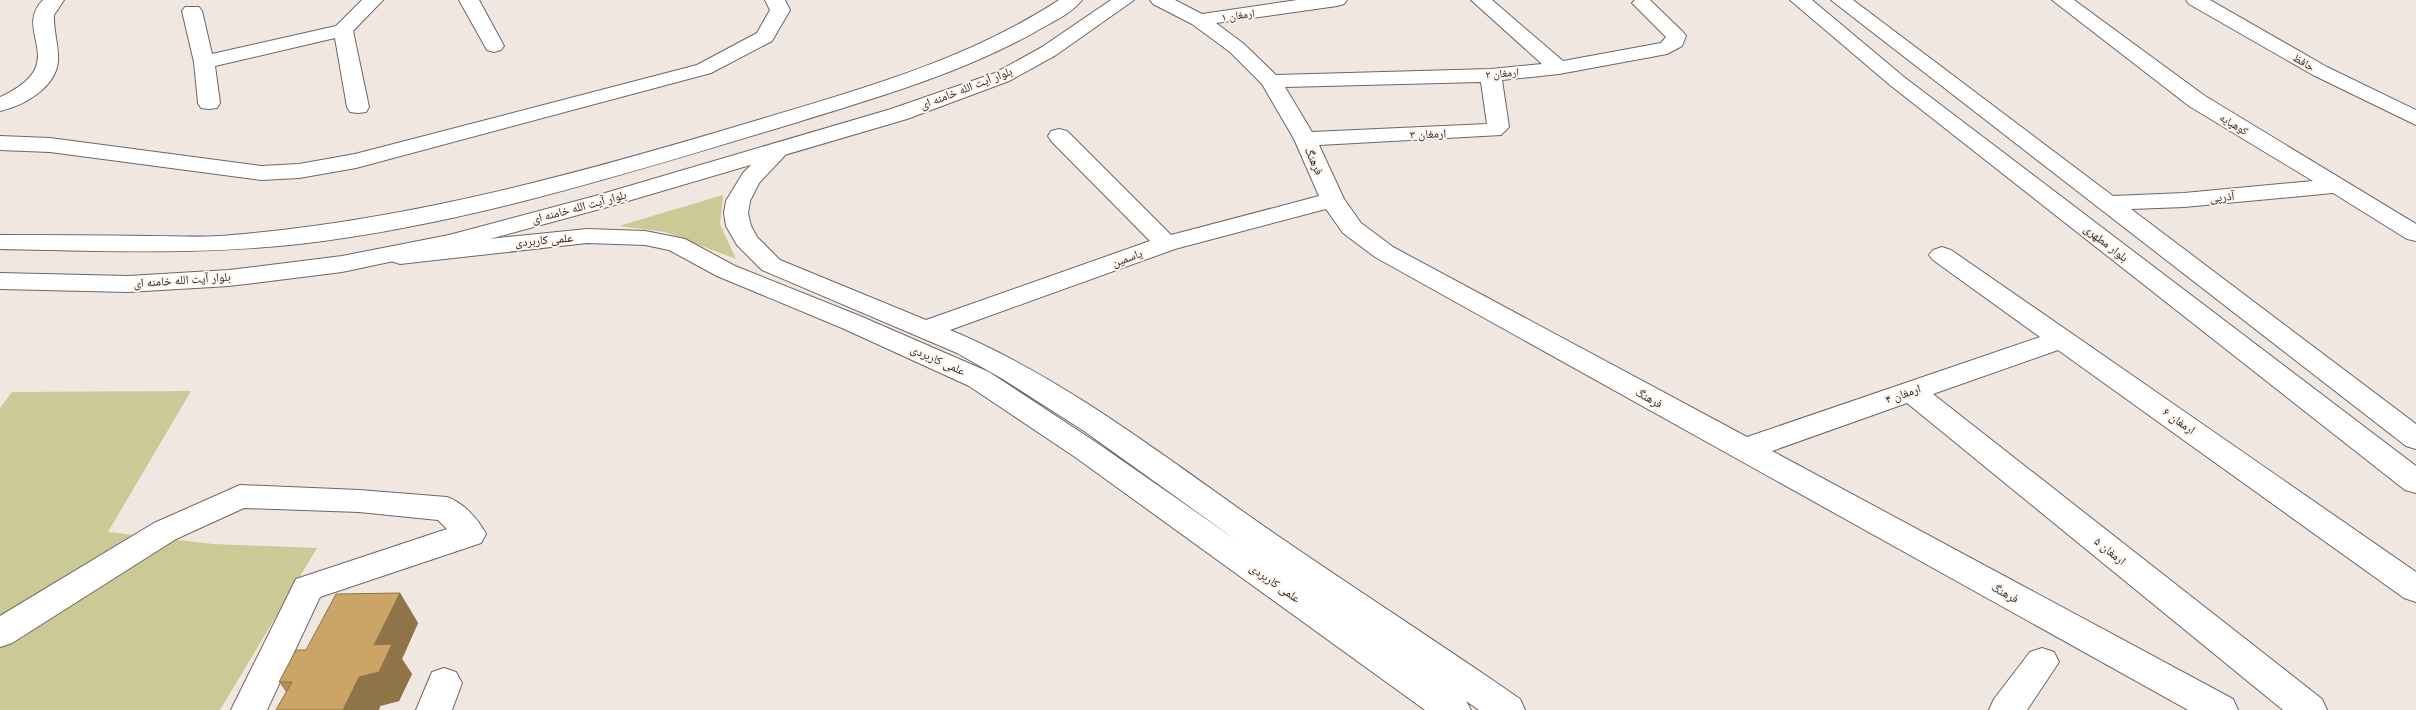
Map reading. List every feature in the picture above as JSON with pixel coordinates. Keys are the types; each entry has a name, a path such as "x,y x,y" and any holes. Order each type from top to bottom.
{"street":[{"path":"0,105 35,86 46,70 49,51 42,25 49,3 54,0"},
{"path":"204,62 343,30 373,0"},
{"path":"469,0 494,46"},
{"path":"0,143 50,145 261,173 299,172 356,161 704,69 765,37 780,10 775,0"},
{"path":"0,242 228,243 391,224 477,206 710,142 875,91 998,44 1056,12 1072,0"},
{"name":"بلوار آیت الله خامنه ای","path":"0,281 128,284 229,278 342,264 451,242 603,201 899,114 1002,77 1049,51 1124,0"},
{"name":"فرهنگ","path":"1160,0 1199,20 1237,48 1271,81 1304,139 1332,200 1352,228 1384,252 1742,450 2220,710"},
{"name":"ارمغان ۱","path":"1199,20 1337,0"},
{"path":"1481,0 1559,68"},
{"name":"بلوار مطهری","path":"1800,0 1897,81 2416,482"},
{"path":"1840,0 2416,439"},
{"name":"کوهپایه","path":"2062,0 2197,102 2416,234"},
{"name":"حافظ","path":"2196,0 2320,71 2416,118"},
{"name":"ارمغان ۲","path":"1271,81 1491,75 1559,68 1668,48 1675,42 1676,36 1642,4"},
{"path":"192,11 204,62 209,103"},
{"path":"343,30 358,107"},
{"name":"ارمغان ۳","path":"1304,139 1493,130 1498,127 1491,75"},
{"path":"1059,136 1166,244"},
{"name":"علمی کاربردی","path":"780,149 749,179 740,192 737,222 746,240 771,265 967,346 996,362 1096,440 1303,587 1453,710"},
{"name":"آذرپی","path":"2106,203 2184,200 2337,186"},
{"name":"یاسمین","path":"926,330 1166,244 1332,200"},
{"name":"علمی کاربردی","path":"342,264 499,244 587,236 645,238 676,244 726,271 958,368 1096,440"},
{"name":"ارمغان ۶","path":"1942,254 2416,589"},
{"name":"ارمغان ۴","path":"1742,450 2063,339"},
{"name":"ارمغان ۵","path":"1911,392 2309,710"},
{"path":"0,633 165,531 240,496 360,501 447,509 470,534 308,588 249,710"},
{"name":"علمی کاربردی","path":"1303,587 1507,710"},
{"path":"2007,710 2042,662"}],"shaded area":[{"path":"723,195 720,224 736,259 665,232 619,226"},
{"path":"191,391 108,532 213,544 317,548 220,710 0,710 0,408 12,392"}],"building":[{"path":"400,593 374,645 392,644 379,672 359,677 343,710 276,710 292,682 279,682 296,650 306,650 336,594"}]}
